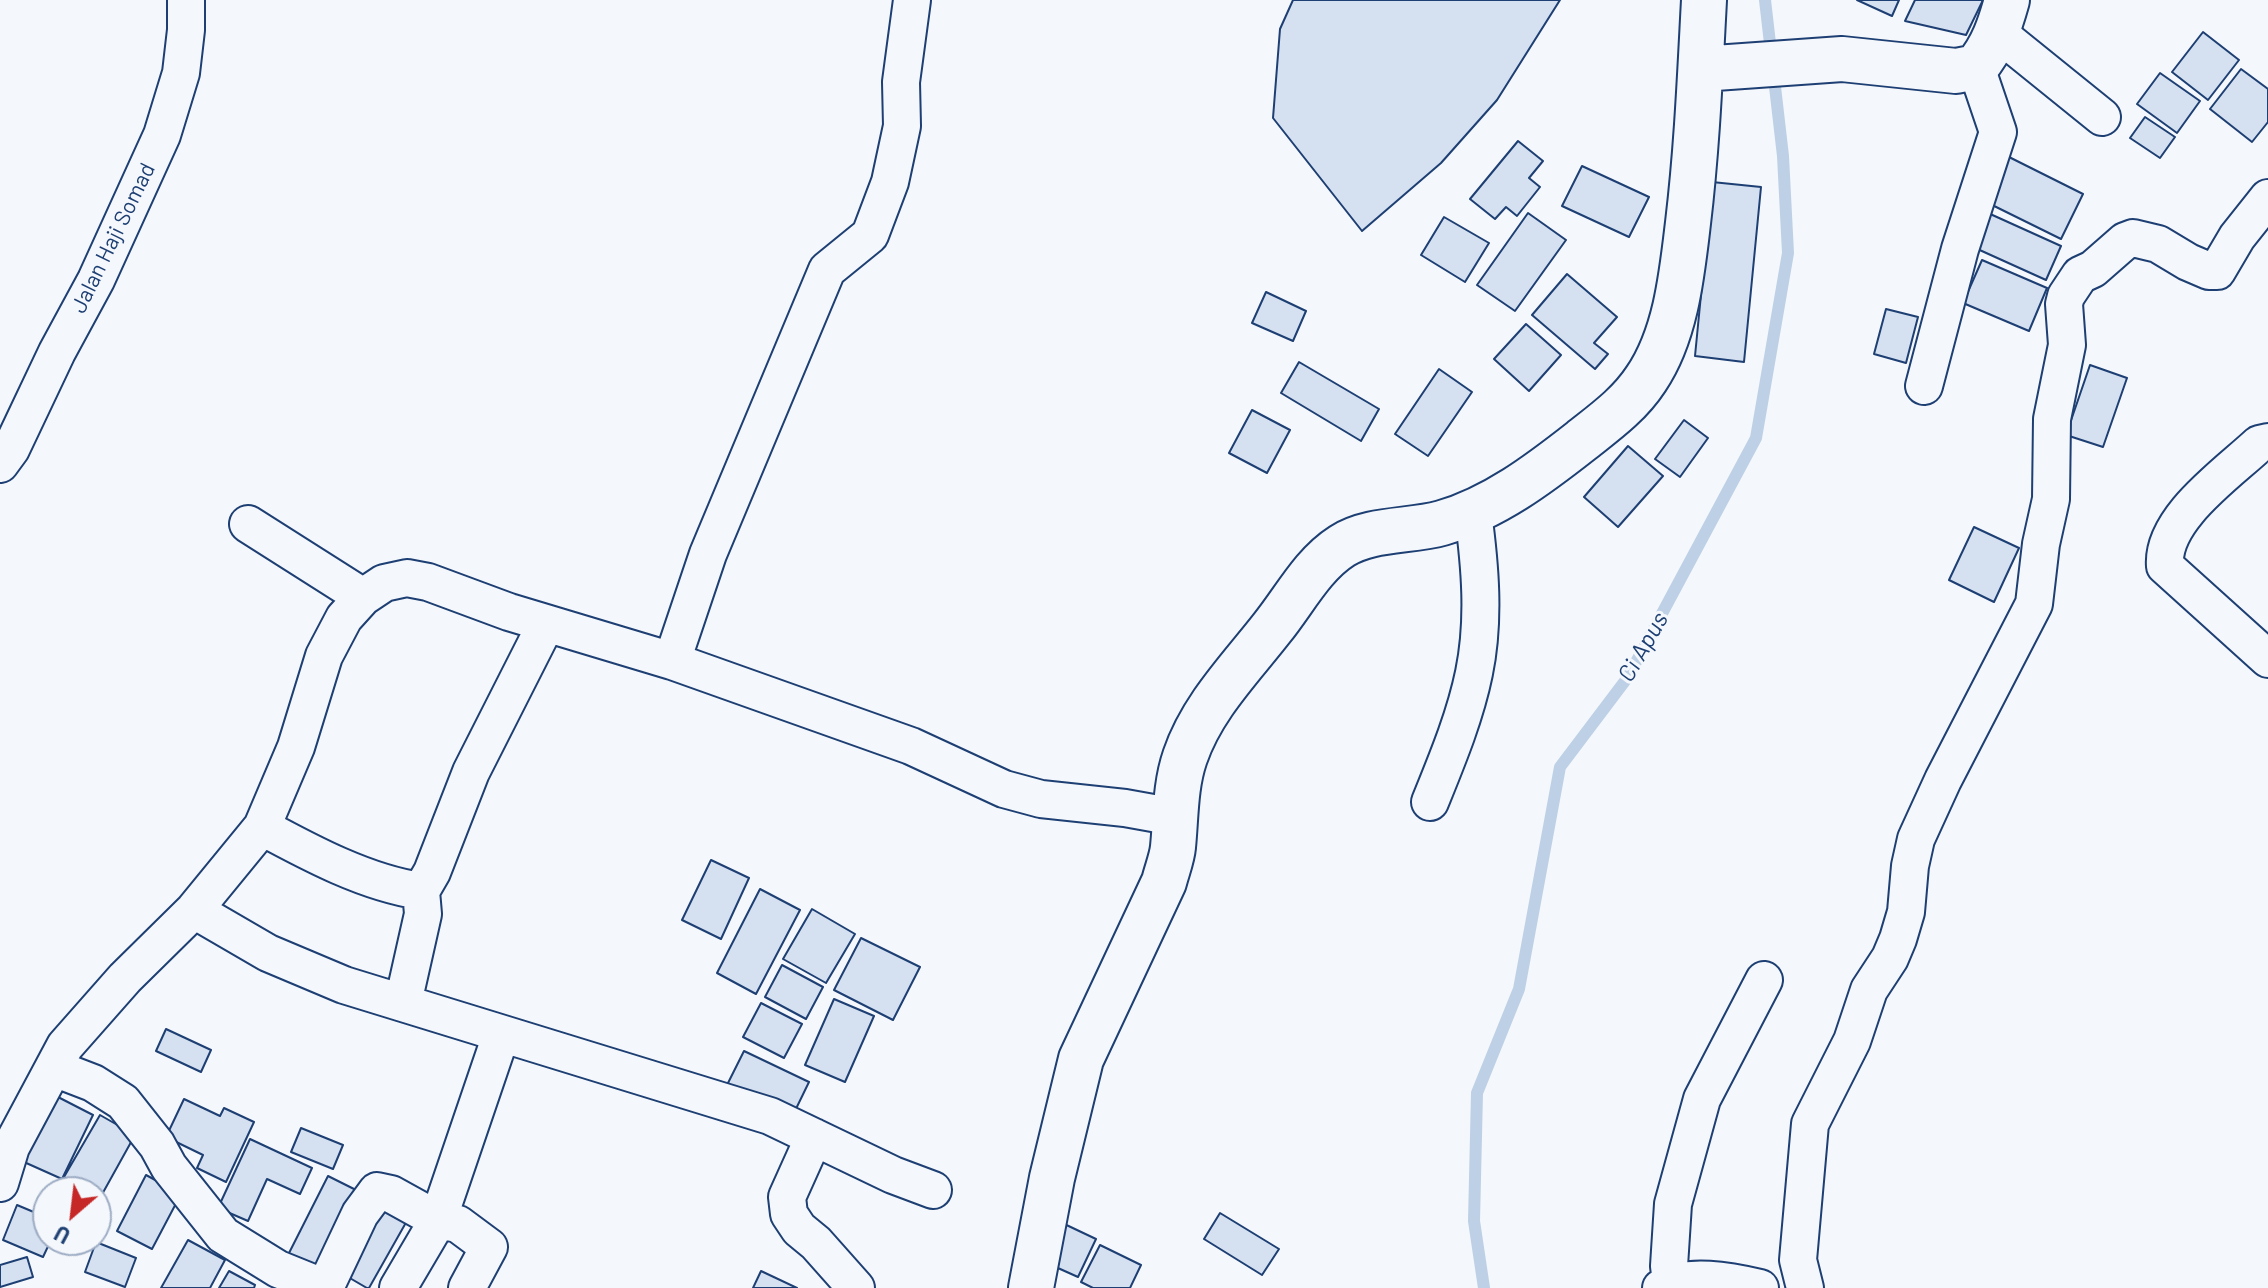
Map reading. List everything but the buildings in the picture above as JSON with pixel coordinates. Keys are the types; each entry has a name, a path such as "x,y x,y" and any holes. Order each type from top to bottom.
{"street":[{"path":"672,661 708,554 827,270 870,235 890,182 902,126 901,82 912,0"},
{"path":"1031,1288 1052,1178 1081,1059 1164,882 1172,851 1177,787 1184,759 1209,708 1330,555 1356,539 1424,528 1473,513 1546,469 1624,406 1647,378 1664,340 1683,269 1698,144 1715,67 1704,0"},
{"name":"Jalan Haji Somad","path":"0,464 11,449 63,338 96,280 162,135 181,73 186,30 184,1"},
{"path":"1715,67 1842,59 1956,71 1994,33"},
{"path":"1994,33 2102,117"},
{"path":"1924,386 1960,249 1998,132 1994,33"},
{"path":"1805,1288 1798,1260 1810,1124 1852,1041 1869,990 1890,958 1898,939 1906,912 1916,839 2034,604 2041,544 2051,499 2052,419 2067,345 2066,296 2080,275 2093,269 2125,241 2133,238 2158,244 2188,262 2217,271 2237,237 2268,198"},
{"path":"2268,442 2259,444 2182,516 2164,553 2165,566 2268,659"},
{"path":"1430,802 1458,731 1474,672 1481,609 1473,513"},
{"path":"248,524 363,597"},
{"path":"0,1183 6,1144 65,1046 98,1007 194,910 262,827 296,747 324,656 344,618 363,597 384,583 407,578 428,582 546,624 672,661 911,746 1004,789 1041,799 1175,817"},
{"path":"403,1003 423,914 421,891 432,872 471,772 546,624"},
{"path":"262,827 311,854 378,881 421,891"},
{"path":"194,910 230,933 305,970 501,1035 603,1063 770,1116 893,1175 933,1190"},
{"path":"1760,1288 1727,1281 1666,1285 1673,1204 1702,1099 1764,980"},
{"path":"398,1288 438,1220 501,1035"},
{"path":"54,1068 93,1083 123,1102 223,1235 278,1269 325,1288 360,1214 377,1191 391,1194 438,1220 458,1224 489,1247 467,1288"},
{"path":"814,1137 787,1197 789,1214 799,1229 816,1243 856,1288"}],"waterway":[{"name":"Ci Apus","path":"1484,1288 1474,1221 1477,1093 1519,989 1560,767 1628,677 1756,438 1788,253 1783,156 1765,0"}]}
